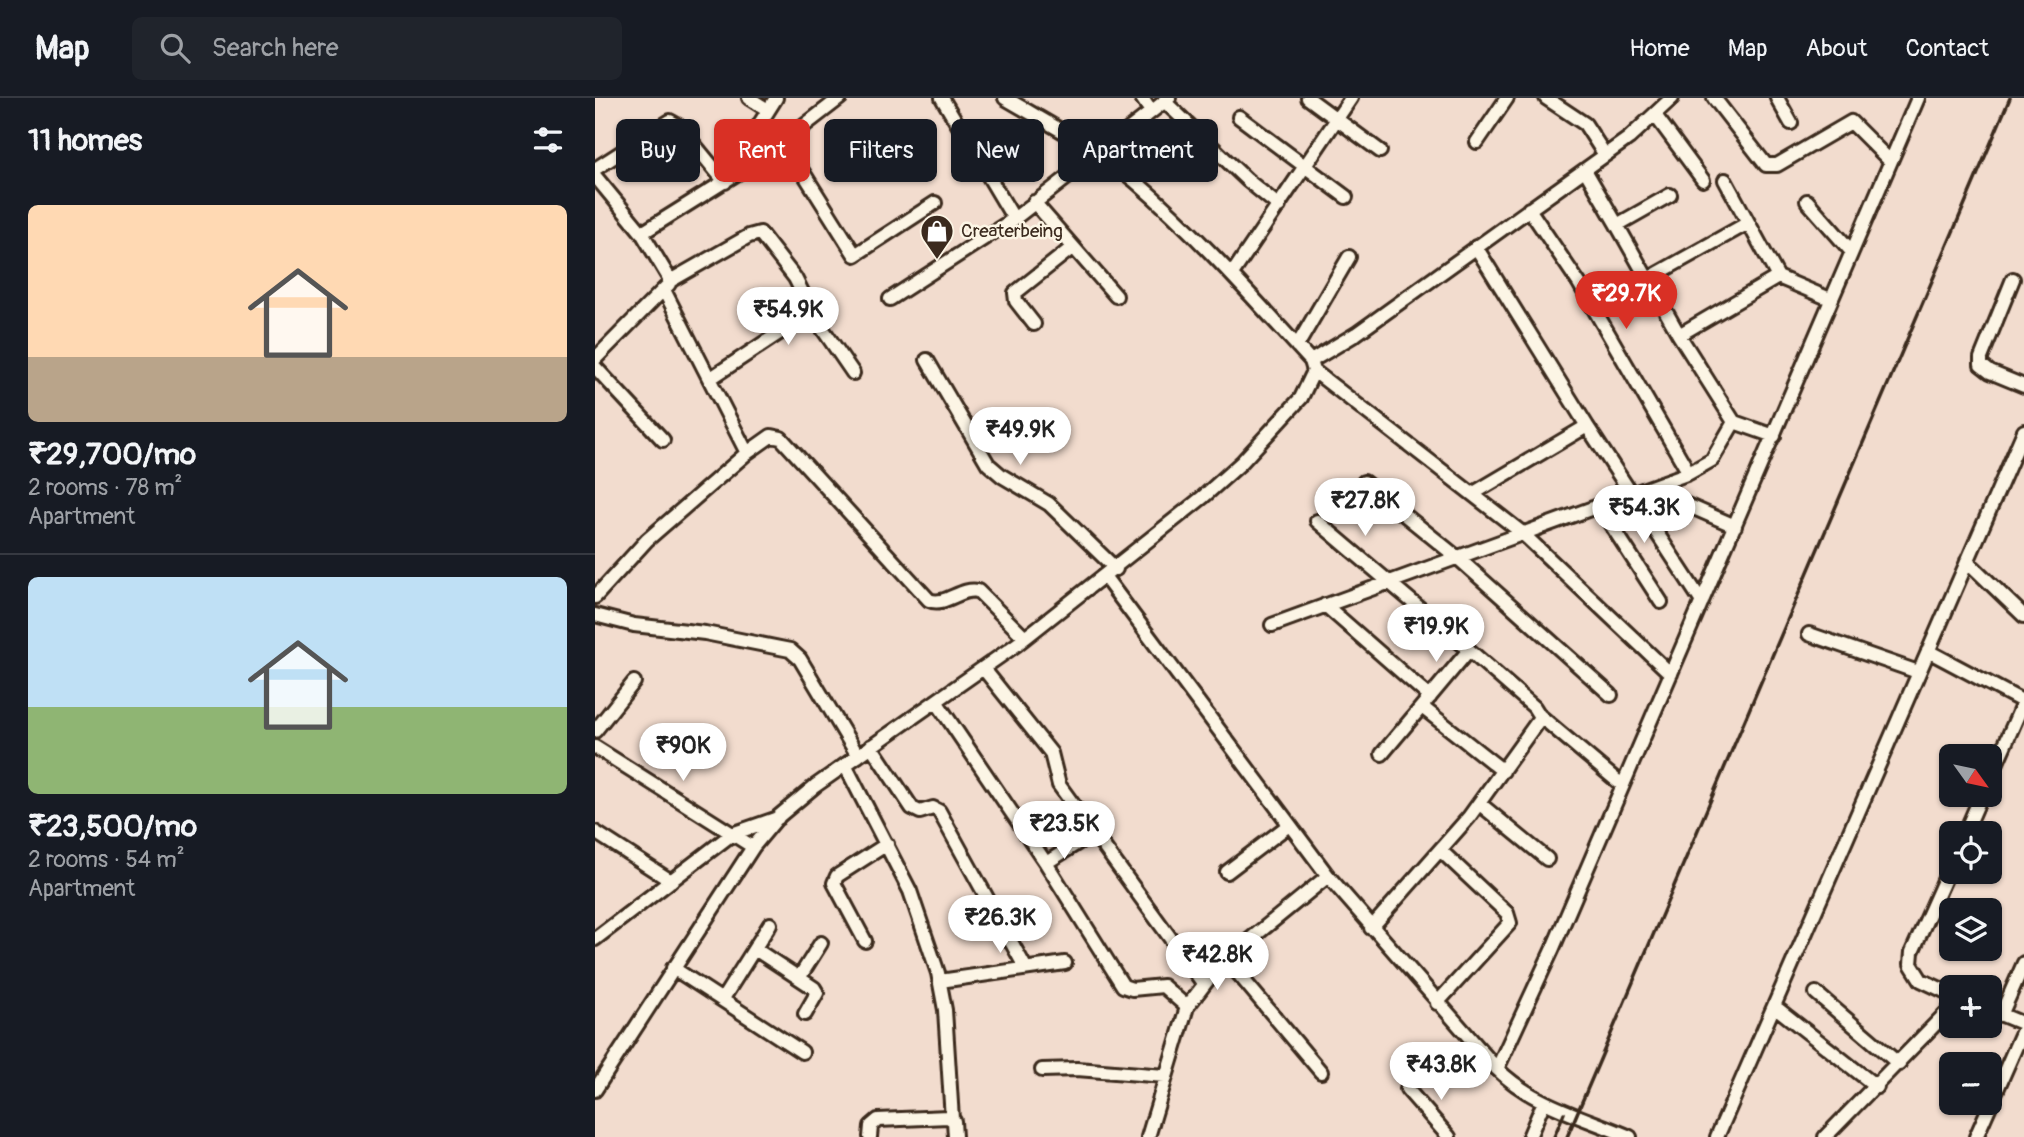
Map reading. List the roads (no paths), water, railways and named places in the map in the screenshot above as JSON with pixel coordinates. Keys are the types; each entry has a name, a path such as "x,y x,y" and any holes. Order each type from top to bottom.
{"street":[{"path":"749,98 768,110"},
{"path":"762,119 776,98"},
{"path":"810,122 840,98"},
{"path":"942,98 1014,219"},
{"path":"1005,98 1058,129"},
{"path":"1142,98 1150,110"},
{"path":"1308,98 1380,151"},
{"path":"1232,274 1351,98"},
{"path":"1477,142 1507,98"},
{"path":"1546,98 1592,131 1605,155"},
{"path":"595,1090 753,847 778,817 871,746 1025,638 1110,572 1241,463 1301,397 1313,366 1585,170 1655,115 1672,98"},
{"path":"1714,98 1766,166 1777,166 1851,122 1890,161"},
{"path":"1497,1069 1671,674 1918,98"},
{"path":"1138,119 1166,99 1247,180 1279,205"},
{"path":"1778,99 1791,123"},
{"path":"1655,115 1703,180"},
{"path":"1239,117 1306,164 1346,197"},
{"path":"595,169 670,121 679,126 714,169"},
{"path":"1585,170 1646,280 1734,422 1774,436"},
{"path":"595,176 642,233 747,453"},
{"path":"1724,180 1778,277 1830,299"},
{"path":"642,233 725,182"},
{"path":"809,182 855,255 935,203"},
{"path":"890,299 1014,219 1059,182"},
{"path":"1136,182 1232,274 1313,366 1521,532 1671,674"},
{"path":"1617,225 1670,195"},
{"path":"1808,201 1851,251"},
{"path":"1034,202 1116,296"},
{"path":"1529,209 1579,283 1689,473"},
{"path":"1646,280 1748,223"},
{"path":"595,359 667,285 748,236 760,233 795,278 813,313 853,373"},
{"path":"1034,324 1016,302 1015,293 1073,247"},
{"path":"1476,247 1630,494 1702,602"},
{"path":"1297,346 1349,257"},
{"path":"1679,335 1778,277"},
{"path":"2013,279 1981,365 1990,372 2024,386"},
{"path":"711,378 813,313"},
{"path":"927,360 988,464 1002,476 1049,504 1110,572 1289,825 1371,928 1437,1003 1515,1087 1543,1104 1616,1134 1630,1137"},
{"path":"595,366 663,440"},
{"path":"1272,625 1458,558 1521,532 1689,473 1712,460 1734,422"},
{"path":"1475,493 1587,426"},
{"path":"1717,1137 2024,431"},
{"path":"595,597 647,540 747,453 771,436 781,438 929,600 938,602 967,591 978,592 1025,638"},
{"path":"1364,482 1458,558 1611,695"},
{"path":"1664,482 1679,502 1735,526"},
{"path":"1599,506 1661,602"},
{"path":"1317,521 1391,581 1539,715 1622,785"},
{"path":"1967,561 2024,616"},
{"path":"1325,605 1503,771"},
{"path":"595,615 634,625 705,634 790,650 800,659 858,756"},
{"path":"1809,634 1918,672"},
{"path":"1382,754 1469,650"},
{"path":"1928,650 2024,702 2002,751"},
{"path":"983,668 1051,753 1059,785 1092,834 1203,983"},
{"path":"595,732 634,682"},
{"path":"936,701 1046,863 1123,986 1132,989 1163,986 1187,1007"},
{"path":"1371,928 1480,804 1539,715"},
{"path":"871,746 912,808 920,812 933,808 939,811 1025,967"},
{"path":"595,747 753,847"},
{"path":"845,765 910,891 940,981 945,1010 955,1137"},
{"path":"1480,804 1547,859"},
{"path":"595,939 732,834 778,817"},
{"path":"1227,872 1289,825"},
{"path":"1046,863 1092,834"},
{"path":"597,837 671,881"},
{"path":"866,941 835,887 835,879 887,844"},
{"path":"1437,1003 1510,923 1507,914 1440,850"},
{"path":"1148,1137 1187,1007 1203,983 1226,959 1328,876"},
{"path":"1939,988 1921,980 1910,964 1912,952 1942,884"},
{"path":"722,1000 771,924"},
{"path":"799,978 821,943"},
{"path":"755,949 814,988 817,993 805,1014"},
{"path":"1226,959 1321,1072"},
{"path":"940,981 1065,963"},
{"path":"2002,1001 2024,964"},
{"path":"673,968 802,1052"},
{"path":"1816,993 1899,1064"},
{"path":"1774,1006 1877,1087"},
{"path":"1976,1137 2024,1026 2002,1016"},
{"path":"1825,1137 1939,1021"},
{"path":"1042,1070 1077,1069 1165,1076"},
{"path":"1407,1089 1450,1137"},
{"path":"1529,1137 1543,1104"},
{"path":"870,1137 871,1126 879,1120 952,1119"}],"railway":[{"path":"1567,1137 2010,98"},
{"path":"1554,1137 1564,1113"}],"place":[{"name":"Createrbeing","path":"937,261"}]}
